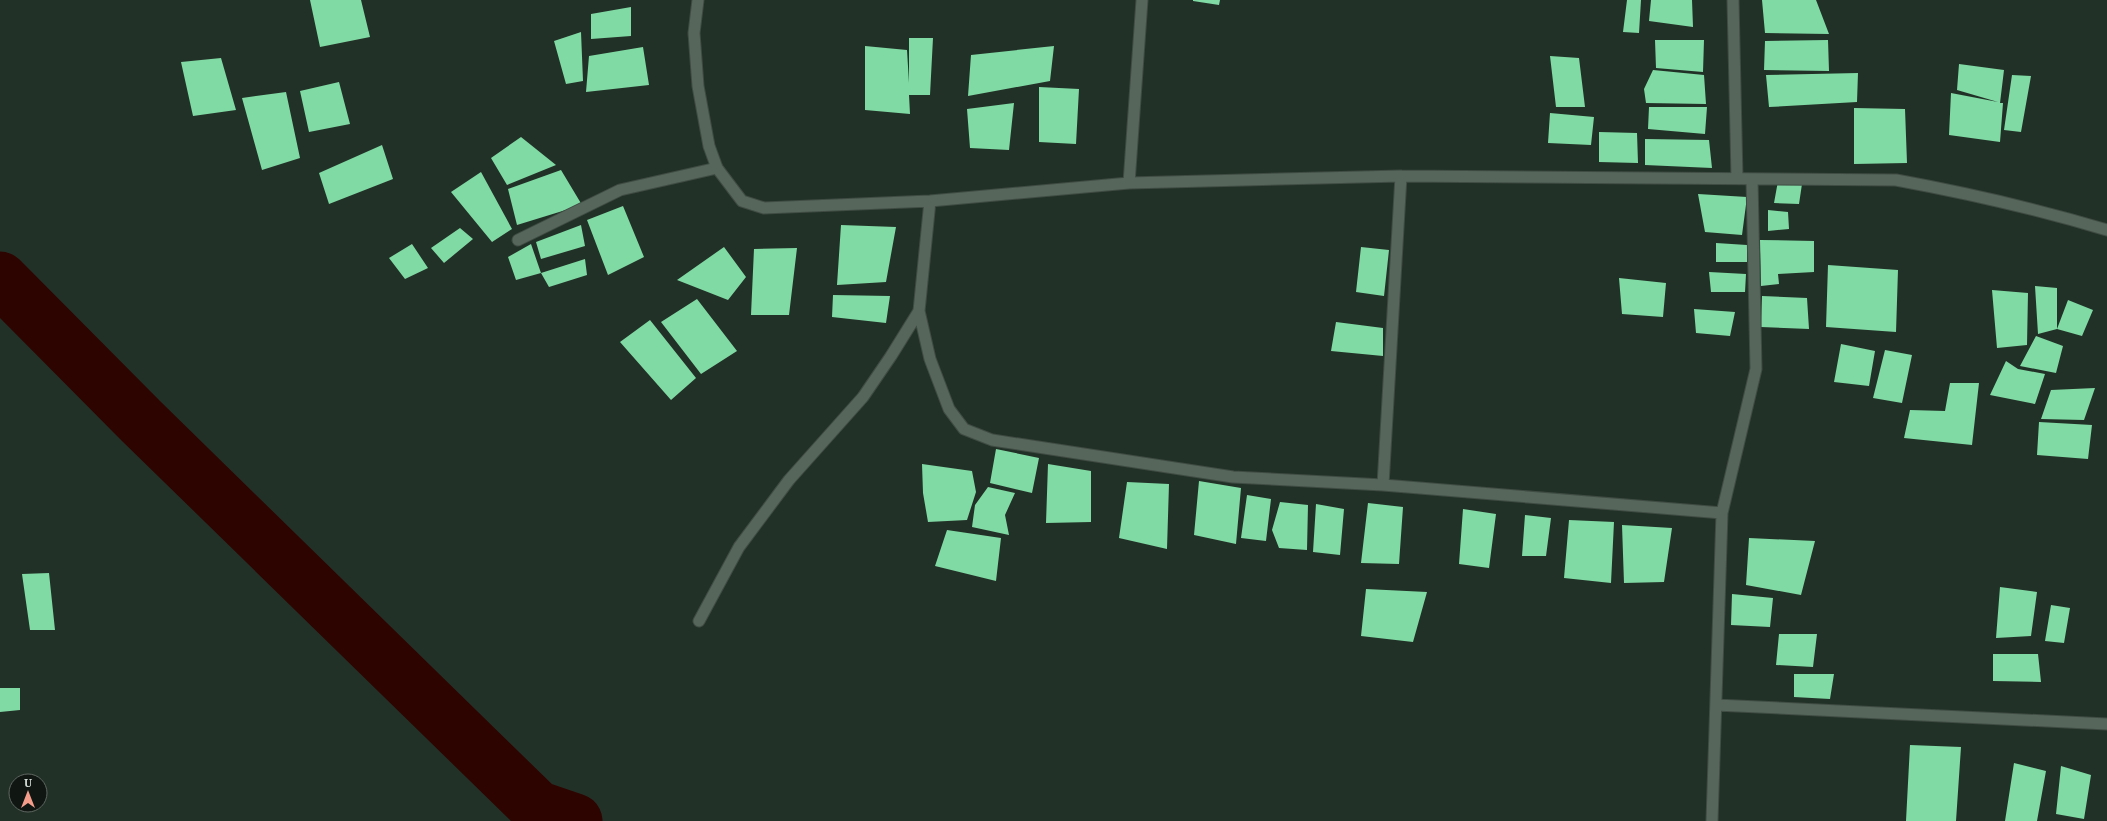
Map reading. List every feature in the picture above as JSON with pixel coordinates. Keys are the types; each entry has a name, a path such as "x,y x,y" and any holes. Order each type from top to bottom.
{"street":[{"path":"698,0 694,33 698,86 710,146 717,168 742,201 764,208 930,201 1129,183 1401,176 1896,180 1961,191 2030,207 2107,230"},
{"path":"1129,183 1142,0"},
{"path":"1733,0 1737,178"},
{"path":"518,240 620,190 717,168"},
{"path":"1383,485 1401,176"},
{"path":"1712,821 1722,513 1756,369 1752,179"},
{"path":"930,201 919,311 930,359 949,409 964,429 992,440 1233,477 1383,485 1722,513"},
{"path":"699,621 739,547 789,480 863,397 919,311"},
{"path":"1716,705 2107,724"}],"building":[{"path":"310,0 361,0 370,37 320,47"},
{"path":"1193,0 1220,0 1219,5"},
{"path":"1627,0 1641,0 1639,33 1623,32"},
{"path":"1651,0 1692,0 1693,27 1649,21"},
{"path":"1762,0 1816,0 1829,34 1765,33"},
{"path":"631,7 631,36 591,39 591,14"},
{"path":"581,32 583,81 566,84 554,41"},
{"path":"909,38 933,38 930,95 909,95 910,114 865,110 865,46 907,50 909,83"},
{"path":"1655,40 1704,40 1703,72 1656,68"},
{"path":"1828,40 1829,71 1764,70 1765,41"},
{"path":"1054,46 1050,81 968,96 971,55"},
{"path":"643,47 649,85 586,92 589,56"},
{"path":"1550,56 1579,58 1585,107 1556,107"},
{"path":"221,58 236,110 193,116 181,62"},
{"path":"1959,64 2004,70 2000,103 2003,103 2000,142 1949,135 1951,93 1998,102 1957,90"},
{"path":"1653,70 1704,75 1706,104 1646,103 1644,89"},
{"path":"1858,73 1857,102 1769,107 1766,75"},
{"path":"2012,75 2031,76 2021,132 2004,130"},
{"path":"339,82 350,124 309,132 300,91"},
{"path":"1039,87 1079,89 1076,144 1039,142"},
{"path":"286,92 300,158 262,170 242,98"},
{"path":"1014,103 1009,150 970,148 967,109"},
{"path":"1649,107 1707,107 1705,134 1648,129"},
{"path":"1854,108 1905,109 1907,163 1854,164"},
{"path":"1550,113 1594,117 1591,145 1548,143"},
{"path":"1599,132 1637,133 1638,163 1599,162"},
{"path":"521,137 556,165 507,185 491,158"},
{"path":"1645,139 1709,140 1712,168 1645,165"},
{"path":"382,145 393,179 329,204 319,173"},
{"path":"561,170 582,205 517,225 508,189"},
{"path":"481,172 512,229 492,242 451,192"},
{"path":"1778,181 1802,184 1799,204 1774,203"},
{"path":"1698,194 1747,197 1742,235 1705,232"},
{"path":"623,206 644,257 608,275 587,220"},
{"path":"1768,210 1788,212 1789,229 1768,231"},
{"path":"581,225 585,246 541,259 536,242"},
{"path":"841,225 896,227 886,282 837,285"},
{"path":"460,228 473,239 444,263 431,248"},
{"path":"1760,240 1814,241 1814,272 1778,274 1779,284 1761,286"},
{"path":"1716,243 1747,245 1747,262 1716,262"},
{"path":"412,244 428,268 405,279 389,258"},
{"path":"531,244 541,273 516,280 508,257"},
{"path":"724,247 746,277 728,300 677,280"},
{"path":"1361,247 1389,250 1384,296 1356,292"},
{"path":"797,248 789,315 751,315 754,249"},
{"path":"585,259 587,275 549,287 541,273"},
{"path":"1828,265 1898,270 1896,332 1826,327"},
{"path":"1709,272 1746,274 1745,292 1711,292"},
{"path":"1619,278 1666,283 1663,317 1622,314"},
{"path":"2035,286 2057,288 2057,329 2038,334"},
{"path":"1992,290 2028,293 2027,345 1997,348"},
{"path":"833,295 890,296 886,323 832,317"},
{"path":"1762,296 1807,298 1809,329 1761,327"},
{"path":"697,299 737,351 701,374 661,322"},
{"path":"2068,300 2093,310 2082,336 2057,329"},
{"path":"1694,309 1735,312 1730,336 1696,333"},
{"path":"650,320 696,378 671,400 620,342"},
{"path":"1336,322 1383,328 1383,356 1331,351"},
{"path":"2036,336 2063,346 2056,373 2020,366"},
{"path":"1841,344 1875,351 1869,386 1834,382"},
{"path":"1885,350 1912,355 1902,403 1873,398"},
{"path":"2006,361 2018,369 2045,374 2035,404 1990,395"},
{"path":"1950,383 1979,383 1972,445 1904,438 1910,410 1945,411"},
{"path":"2095,388 2084,420 2041,419 2051,390"},
{"path":"2039,422 2092,425 2088,459 2037,455"},
{"path":"996,449 1039,458 1032,493 990,483"},
{"path":"922,464 972,471 976,492 967,520 928,522 923,493"},
{"path":"1048,464 1091,471 1091,522 1046,523"},
{"path":"1199,481 1241,488 1236,544 1194,535"},
{"path":"1127,482 1169,484 1167,549 1119,538"},
{"path":"988,487 1015,493 1005,515 1009,535 972,527 975,505"},
{"path":"1247,495 1271,499 1266,541 1241,538"},
{"path":"1280,502 1308,505 1307,550 1279,548 1272,530"},
{"path":"1368,503 1403,507 1399,564 1361,563"},
{"path":"1316,504 1344,509 1340,555 1313,552"},
{"path":"1463,509 1496,514 1489,568 1459,564"},
{"path":"1525,515 1551,518 1546,556 1522,556"},
{"path":"1569,520 1614,522 1611,583 1564,578"},
{"path":"1622,525 1672,528 1664,582 1624,583"},
{"path":"947,530 1001,538 996,581 935,566"},
{"path":"1749,538 1815,541 1801,595 1746,585"},
{"path":"49,573 55,630 30,630 22,574"},
{"path":"2000,587 2037,592 2031,636 1996,638"},
{"path":"1366,589 1427,592 1413,642 1361,636"},
{"path":"1732,594 1773,598 1770,627 1731,625"},
{"path":"2051,605 2070,608 2064,643 2045,641"},
{"path":"1779,634 1817,634 1813,667 1776,665"},
{"path":"1993,654 2038,654 2041,682 1993,681"},
{"path":"1794,674 1834,674 1830,699 1794,697"},
{"path":"0,688 20,688 20,710 0,712"},
{"path":"1910,745 1961,747 1956,821 1906,821"},
{"path":"2014,763 2046,771 2037,821 2005,821"},
{"path":"2061,766 2091,775 2084,819 2056,814"}],"waterway":[{"path":"0,279 141,421 537,808 575,821"}]}
